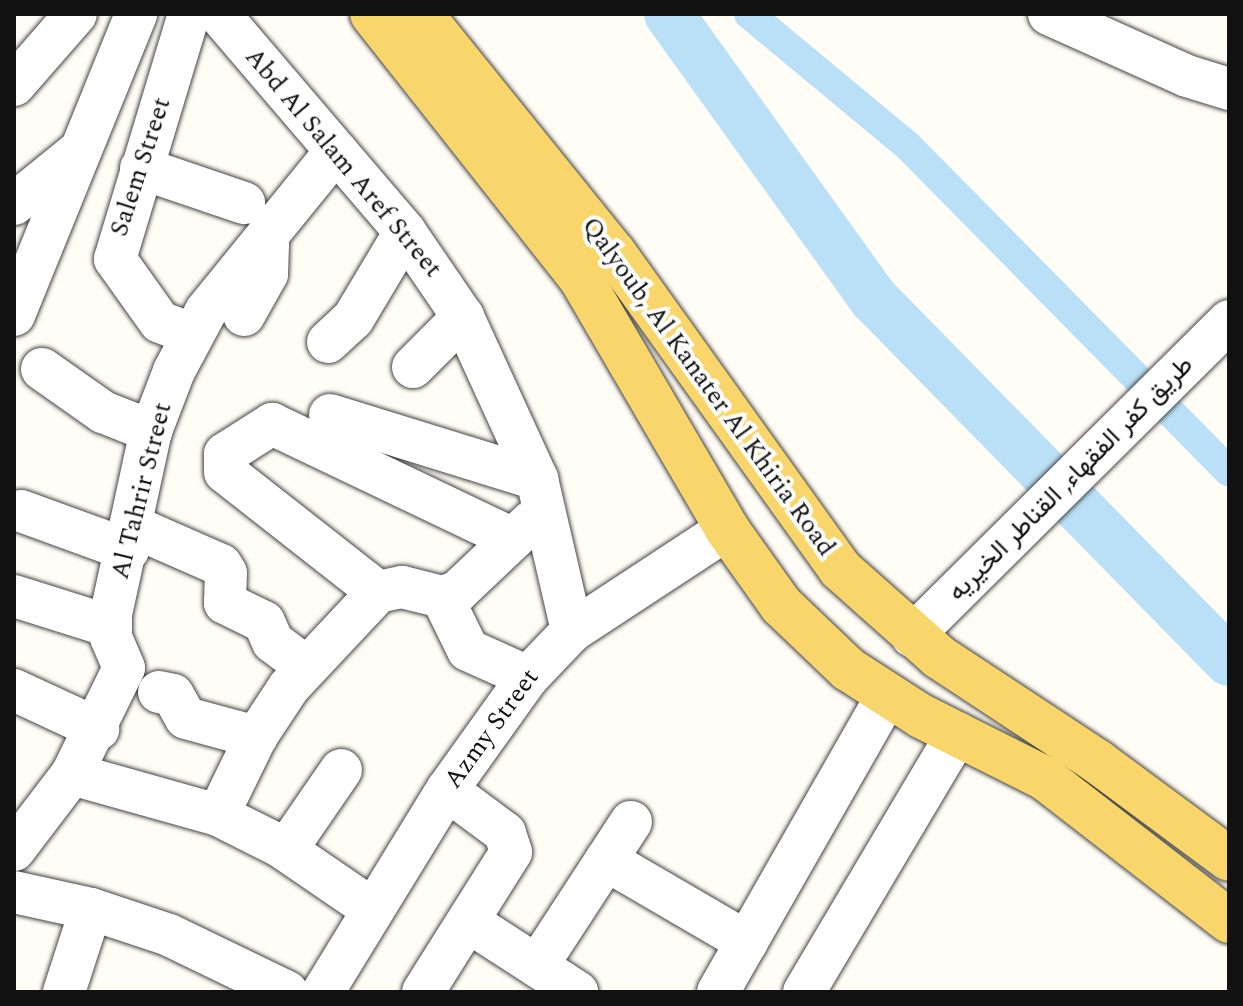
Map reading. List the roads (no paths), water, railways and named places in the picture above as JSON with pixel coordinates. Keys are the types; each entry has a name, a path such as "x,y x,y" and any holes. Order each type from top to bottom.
{"main road":[{"name":"Qalyoub, Al Kanater Al Khiria Road","path":"372,14 580,277 727,529 752,568 802,628 887,696 1046,779 1229,921"},
{"name":"Qalyoub, Al Kanater Al Khiria Road","path":"421,14 634,279 808,531 866,595 912,636 1098,762 1229,859"}],"street":[{"path":"14,85 76,14 131,23 14,315"},
{"name":"Salem Street","path":"189,14 115,259 160,322 192,334"},
{"name":"Abd Al Salam Aref Street","path":"219,14 405,232 463,317 541,494 572,631"},
{"path":"1049,14 1187,76 1229,89"},
{"path":"14,204 80,151"},
{"name":"Al Tahrir Street","path":"109,626 151,431 192,334 336,151"},
{"path":"141,168 244,203"},
{"path":"328,342 353,319 405,232"},
{"path":"244,315 267,274 268,238"},
{"path":"413,367 463,317"},
{"name":"طريق كفر الفقهاء, القناطر الخيريه","path":"912,636 1225,326"},
{"path":"42,369 103,412 151,431"},
{"path":"218,815 256,737 305,666 378,592 402,587 442,597 457,592 513,539 541,494 330,415"},
{"path":"378,592 225,472 225,454 272,424 513,539"},
{"path":"21,511 221,565 226,573 225,603 264,622 273,642 305,666"},
{"name":"Azmy Street","path":"323,992 447,790 528,677 572,631 727,529"},
{"path":"14,596 109,626 124,668 98,729 72,774 21,828"},
{"path":"442,597 468,650 528,677"},
{"path":"14,690 98,729"},
{"path":"159,692 173,695 186,718 256,737"},
{"path":"718,992 887,696"},
{"path":"804,992 958,733"},
{"path":"286,850 341,770"},
{"path":"72,774 218,815 286,850 372,909"},
{"path":"423,992 509,862 510,842 497,826 447,790"},
{"path":"537,966 631,822"},
{"path":"606,860 747,942"},
{"path":"14,892 91,909 169,935 287,992"},
{"path":"64,992 91,909"},
{"path":"469,922 577,992"}],"waterway":[{"path":"669,14 874,299 1229,661"},
{"path":"749,14 907,145 1229,471"}]}
